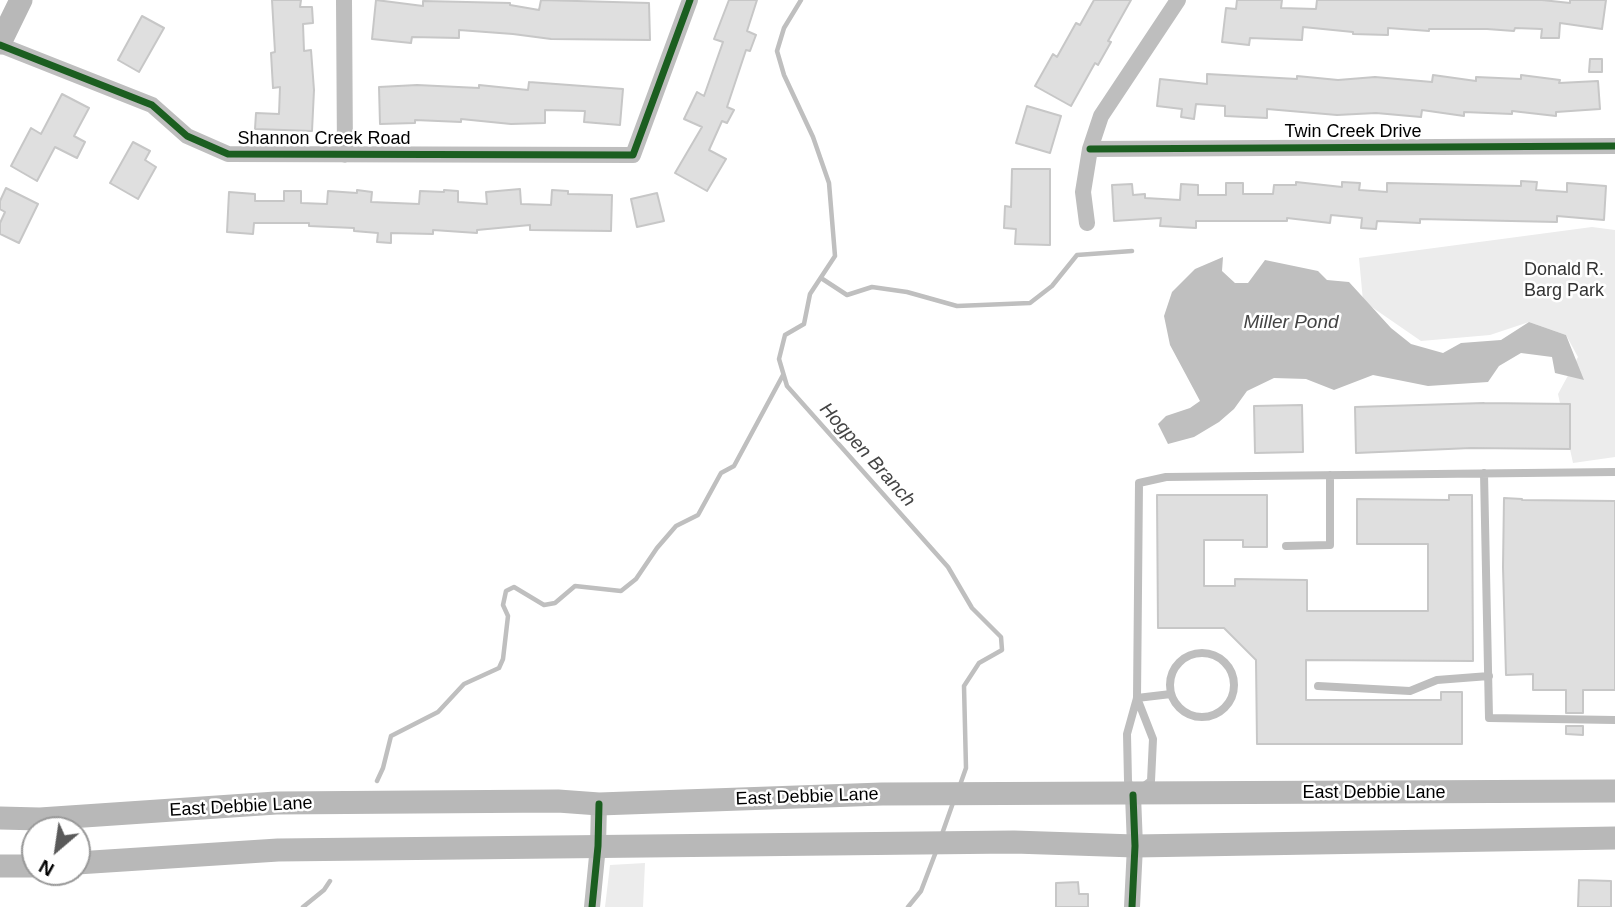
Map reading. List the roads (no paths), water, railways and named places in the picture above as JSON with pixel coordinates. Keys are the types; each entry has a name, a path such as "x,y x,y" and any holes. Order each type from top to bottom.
{"main road":[{"path":"0,44 6,18 21,0"},
{"name":"East Debbie Lane","path":"91,819 276,803 558,801 599,804 882,794 1615,791"},
{"name":"East Debbie Lane","path":"0,818 21,821"},
{"path":"91,862 278,850 1014,842 1135,846 1615,838"},
{"path":"0,866 21,866"}],"street":[{"path":"344,0 345,155"},
{"name":"Shannon Creek Road","path":"0,44 152,105 187,136 229,153 633,155 690,0"},
{"path":"1087,223 1083,192 1090,149 1101,117 1178,0"},
{"name":"Twin Creek Drive","path":"1090,149 1615,146"},
{"path":"1132,907 1135,846 1133,795"},
{"path":"592,907 599,804"}],"lane":[{"path":"1137,698 1153,739 1151,781 1133,795 1128,781 1127,734 1137,698 1139,482 1166,477 1615,472"},
{"path":"1484,473 1489,718 1615,720"},
{"path":"1286,546 1330,545 1330,475"},
{"path":"1203,653 1222,660 1233,679 1234,689 1224,708 1204,717 1184,712 1171,694 1169,684 1176,665 1193,654 1203,653"},
{"path":"1318,687 1410,691 1437,680 1489,676"},
{"path":"1137,698 1171,694"}],"water":[{"name":"Miller Pond","path":"1223,257 1222,271 1235,283 1248,283 1265,260 1318,271 1327,280 1349,282 1391,328 1411,344 1443,353 1461,343 1501,340 1529,322 1566,335 1584,380 1555,373 1552,357 1521,353 1499,366 1488,382 1428,386 1373,375 1334,390 1306,379 1274,378 1247,391 1234,409 1219,422 1194,437 1168,444 1158,424 1166,416 1190,408 1200,401 1170,345 1164,316 1172,292 1195,269"}],"waterway":[{"name":"Hogpen Branch","path":"801,0 784,28 777,51 784,75 813,137 829,183 835,256 810,294 804,324 785,335 779,359 787,386 948,567 972,608 1001,637 1002,650 979,663 964,686 966,768 960,785"},
{"path":"821,278 847,295 872,287 907,292 957,306 1030,303 1052,286 1077,255 1132,251"},
{"path":"377,781 391,736 438,712 464,684 499,668 503,659 508,616 503,605 506,591 514,587 544,605 555,603 575,586 621,591 636,579 676,526 698,515 721,473 734,466 783,375"},
{"name":"Hogpen Branch","path":"942,834 954,800"},
{"name":"Hogpen Branch","path":"908,907 921,891 937,849"},
{"path":"303,907 324,890 330,881"}],"park label":[{"name":"Donald R. Barg Park","path":"1564,280"}]}
